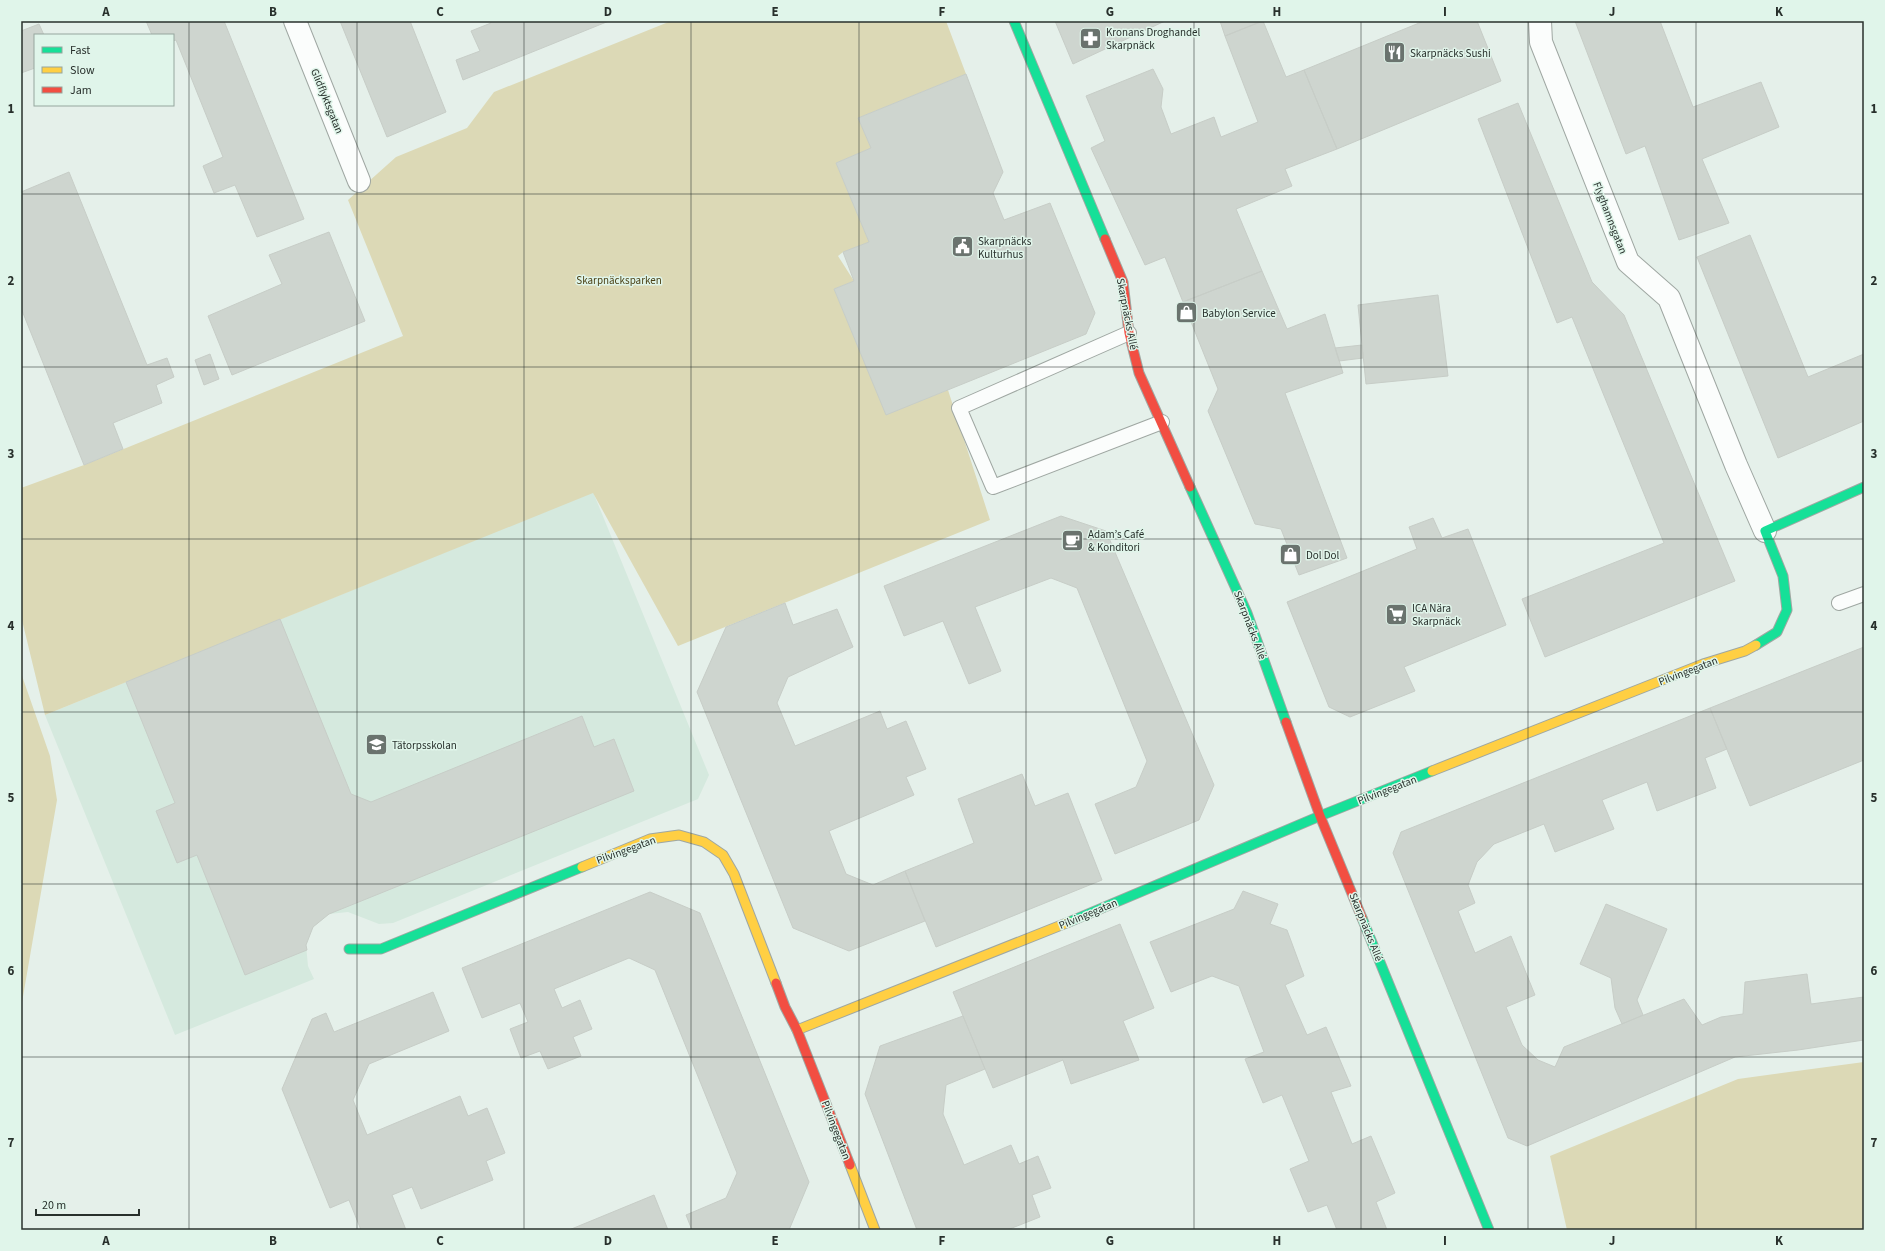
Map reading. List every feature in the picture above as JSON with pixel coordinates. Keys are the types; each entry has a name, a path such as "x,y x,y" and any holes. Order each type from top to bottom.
{"street":[{"name":"Glidflyktsgatan","path":"295,21 359,181"},
{"name":"Skarpnäcks Allé","path":"1014,21 1123,282 1129,333 1139,373 1247,613 1320,816 1489,1230"},
{"name":"Flyghamnsgatan","path":"1540,21 1541,42 1628,262 1669,298 1736,465 1765,531"},
{"path":"1765,531 1864,487"},
{"name":"Pilvingegatan","path":"797,1030 1058,927 1320,816 1703,664 1745,651 1777,632 1787,610 1784,576 1765,531"},
{"name":"Pilvingegatan","path":"349,949 381,949 650,839 679,835 704,842 723,855 734,874 785,1007 797,1030 875,1230"}],"lane":[{"path":"1129,333 960,408 993,487 1162,422"},
{"path":"1839,603 1864,594"}],"shaded area":[{"name":"Tätorpsskolan","path":"593,492 709,775 698,799 393,923 379,924 348,912 329,914 313,927 306,945 308,966 314,979 175,1035 45,715"}],"green space":[{"name":"Skarpnäcksparken","path":"671,21 946,21 966,74 858,118 871,148 836,163 869,242 843,252 838,256 854,281 834,289 886,414 948,390 990,520 678,646 593,493 45,715 21,616 21,488 84,465 403,336 348,200 396,157 467,128 494,92"},
{"path":"21,673 50,756 57,800 21,1008"},
{"path":"1864,1062 1864,1230 1567,1230 1550,1156 1738,1079"}],"building":[{"path":"146,21 224,21 304,219 257,237 235,185 214,193 203,166 223,157 176,40 174,41 174,34 152,34"},
{"path":"340,21 410,21 446,112 387,137"},
{"path":"490,21 609,21 463,80 456,60 480,51 471,31 491,23"},
{"path":"1055,21 1165,21 1073,64"},
{"path":"1220,21 1262,21 1225,36"},
{"path":"1263,21 1286,77 1304,70 1337,149 1285,169 1292,186 1236,209 1262,271 1183,302 1165,257 1145,265 1091,148 1105,141 1086,96 1153,69 1163,89 1161,107 1171,134 1214,117 1221,137 1258,122 1225,36"},
{"path":"1424,21 1477,21 1501,81 1337,149 1304,70"},
{"path":"1575,21 1660,21 1693,107 1761,82 1779,127 1702,159 1729,223 1679,240 1645,146 1626,154"},
{"path":"39,24 44,34 34,34 34,68 21,73 21,31"},
{"name":"Skarpnäcks Kulturhus","path":"966,74 1003,172 993,193 1004,220 1050,203 1095,313 1086,334 886,415 834,289 854,281 843,252 869,242 836,163 871,148 858,118"},
{"path":"1518,103 1592,282 1624,315 1735,581 1545,657 1522,599 1664,543 1572,317 1557,323 1478,119"},
{"path":"69,172 147,365 167,358 174,377 156,385 162,403 113,423 123,449 84,465 21,308 21,192"},
{"path":"329,232 365,321 232,375 208,316 282,284 269,255"},
{"path":"1750,235 1808,377 1864,354 1864,421 1778,458 1697,257"},
{"path":"1262,271 1287,329 1325,314 1343,373 1285,393 1347,558 1299,575 1281,529 1255,524 1208,411 1218,389 1183,302"},
{"path":"1438,295 1448,376 1366,384 1358,305"},
{"path":"1362,345 1363,358 1339,361 1335,348"},
{"path":"210,354 219,379 204,385 195,360"},
{"path":"1061,516 1106,531 1214,785 1199,820 1115,854 1095,804 1136,787 1147,761 1077,588 1051,578 975,607 1001,671 969,684 943,621 904,636 884,586"},
{"name":"ICA Nära Skarpnäck","path":"1433,518 1442,538 1468,529 1506,625 1404,667 1415,691 1350,717 1329,707 1287,602 1417,549 1409,527"},
{"path":"785,603 793,625 837,609 853,647 788,677 777,703 795,746 880,711 887,729 906,721 926,769 906,777 914,795 829,831 846,874 873,885 905,871 925,921 849,951 793,928 697,692 726,627"},
{"path":"280,619 351,794 371,802 582,716 594,747 614,739 634,791 329,914 313,927 306,945 307,950 245,975 197,855 177,863 156,811 175,803 126,682"},
{"path":"1864,647 1864,760 1750,806 1710,708"},
{"path":"1710,708 1727,749 1705,758 1716,788 1657,811 1647,782 1602,800 1614,829 1555,852 1544,824 1494,844 1477,862 1468,885 1475,903 1458,911 1475,953 1511,936 1535,995 1506,1007 1522,1045 1538,1060 1555,1067 1564,1047 1684,999 1702,1025 1721,1017 1743,1014 1745,982 1807,974 1811,1004 1864,997 1864,1040 1798,1050 1735,1057 1527,1146 1508,1138 1393,853 1401,832"},
{"path":"1022,774 1035,806 1068,793 1102,880 936,947 905,871 974,843 958,799"},
{"path":"1243,891 1278,904 1270,924 1287,930 1304,976 1285,985 1307,1035 1326,1027 1351,1086 1331,1092 1352,1144 1371,1136 1395,1193 1376,1202 1387,1230 1337,1230 1327,1205 1308,1212 1290,1169 1309,1161 1282,1095 1263,1103 1245,1059 1264,1052 1239,986 1212,976 1171,992 1150,942 1234,909"},
{"path":"650,892 700,913 809,1182 789,1230 692,1230 686,1215 726,1198 737,1173 655,970 629,958 554,989 562,1008 580,1000 592,1029 573,1037 581,1056 548,1069 540,1051 521,1058 510,1029 528,1022 520,1003 482,1018 462,968"},
{"path":"1606,904 1667,929 1637,1000 1643,1015 1622,1024 1615,1008 1611,978 1580,964"},
{"path":"1120,924 1154,1008 1123,1021 1139,1060 1071,1084 1063,1060 993,1088 953,992"},
{"path":"433,992 449,1031 369,1064 353,1100 367,1135 460,1096 468,1116 487,1108 505,1153 486,1161 493,1180 421,1209 412,1187 392,1195 406,1230 361,1230 349,1200 330,1208 282,1089 312,1019 326,1013 334,1032"},
{"path":"963,1016 985,1069 946,1085 943,1114 964,1165 1011,1145 1019,1164 1038,1156 1051,1188 1032,1195 1040,1217 1007,1230 917,1230 865,1094 880,1046"},
{"path":"654,1195 668,1230 569,1230"}],"traffic: fast":[{"path":"1014,21 1105,239"},
{"path":"1190,487 1247,613 1286,722"},
{"path":"1756,645 1777,632 1787,610 1783,576 1765,531 1864,487"},
{"path":"1069,922 1320,816 1432,771"},
{"path":"349,949 381,949 582,867"},
{"path":"1362,918 1489,1230"}],"traffic: slow":[{"path":"1432,771 1703,664 1745,651 1756,645"},
{"path":"582,867 650,839 679,835 704,842 723,855 734,874 776,983"},
{"path":"797,1030 1069,922"},
{"path":"850,1165 875,1230"}],"traffic: jam":[{"path":"1105,239 1123,282 1129,333 1139,373 1190,487"},
{"path":"1286,722 1320,816 1362,918"},
{"path":"776,983 785,1007 797,1030 850,1165"}],"place":[{"name":"Kronans Droghandel Skarpnäck","path":"1090,38"},
{"name":"Skarpnäcks Sushi","path":"1395,53"},
{"name":"Skarpnäcks Kulturhus","path":"962,247"},
{"name":"Babylon Service","path":"1186,313"},
{"name":"Adam’s Café & Konditori","path":"1073,540"},
{"name":"Dol Dol","path":"1290,555"},
{"name":"ICA Nära Skarpnäck","path":"1397,614"},
{"name":"Tätorpsskolan","path":"377,745"}]}
